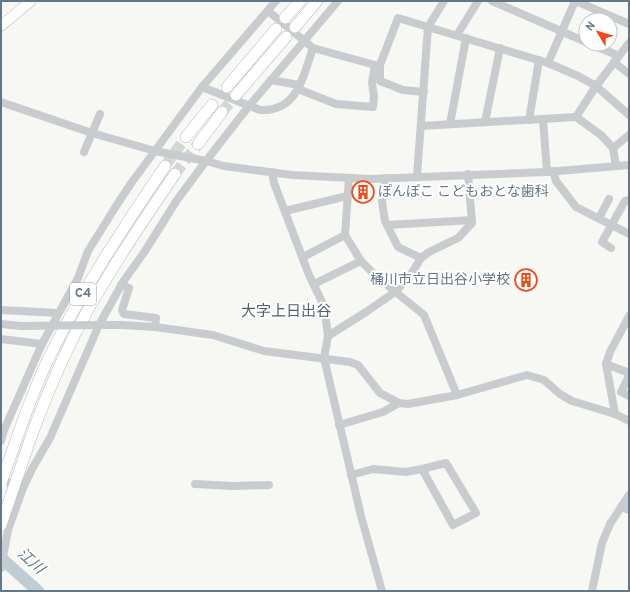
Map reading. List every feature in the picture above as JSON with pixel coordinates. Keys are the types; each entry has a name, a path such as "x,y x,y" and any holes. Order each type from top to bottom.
{"highway":[{"path":"285,18 300,1"},
{"path":"295,27 317,1"},
{"path":"227,87 276,29"},
{"path":"236,95 286,37"},
{"path":"186,137 212,105"},
{"path":"198,144 222,112"},
{"name":"C4","path":"1,482 46,365 87,288 119,235 165,166"},
{"name":"C4","path":"1,525 44,401 85,314 104,281 175,174"}],"main road":[{"path":"1,26 31,1"}],"street":[{"path":"1,441 4,430 42,344 78,278 88,251 132,182 202,87 276,1"},
{"path":"1,568 8,530 23,488 50,438 97,325 121,285 177,200 206,161 249,106 338,1"},
{"path":"417,176 428,27 444,1"},
{"path":"457,36 478,1"},
{"path":"492,1 578,39"},
{"path":"548,63 575,1 629,24"},
{"path":"268,11 313,48 378,65"},
{"path":"271,80 299,87 336,104 373,107 374,97 372,83 398,18 548,63 578,76 596,86 629,114"},
{"path":"450,124 466,38"},
{"path":"576,117 596,86 629,43"},
{"path":"202,87 260,110 267,111 281,107 288,103 299,87 313,48"},
{"path":"485,122 500,48"},
{"path":"605,52 617,59 629,74"},
{"path":"528,120 539,60"},
{"path":"378,65 380,81 403,90 424,92"},
{"path":"1,102 92,133 155,151 224,166 292,175 385,178 550,172 629,165"},
{"path":"84,152 100,114"},
{"path":"421,126 576,117 601,135 613,148 616,166"},
{"path":"543,119 550,172 556,181 576,207 629,234"},
{"path":"613,148 629,135"},
{"path":"272,172 302,257 324,306 328,336 324,358 351,475 382,591"},
{"path":"328,336 395,292 410,276 421,258 429,252 458,238 472,224 468,174"},
{"path":"349,178 345,235 361,261 376,276 424,315 456,395"},
{"path":"385,178 382,202 385,221 398,247 421,258"},
{"path":"285,211 347,196"},
{"path":"599,218 609,199"},
{"path":"611,248 602,242 626,201 629,200"},
{"path":"387,225 472,220"},
{"path":"302,257 345,235"},
{"path":"314,284 361,261"},
{"path":"121,285 128,288 122,310 124,314 156,318 155,327"},
{"path":"1,310 58,313"},
{"path":"615,414 606,364 610,352 629,316"},
{"path":"1,324 21,326 122,325 155,327 213,335 264,351 350,362 358,366 380,393 399,402 408,404 456,395 526,375 544,380 560,394 572,401 615,414 629,421"},
{"path":"1,339 42,344"},
{"path":"606,364 629,374 622,392 629,396"},
{"path":"339,425 383,412 399,402"},
{"path":"351,475 373,469 406,472 446,463 476,513 453,525 422,469"},
{"path":"1,482 23,488"},
{"path":"195,484 232,486 269,485"},
{"path":"592,591 602,543 610,524 625,508 629,495"}],"waterway":[{"name":"江川","path":"1,558 38,591"}],"tunnel":[{"path":"222,112 236,95"},
{"path":"165,166 186,137"},
{"path":"175,174 198,144"}],"place":[{"name":"ぽんぽこ こどもおとな歯科","path":"363,192"},
{"name":"桶川市立日出谷小学校","path":"526,280"}],"district":[{"name":"大字上日出谷","path":"286,312"}]}
